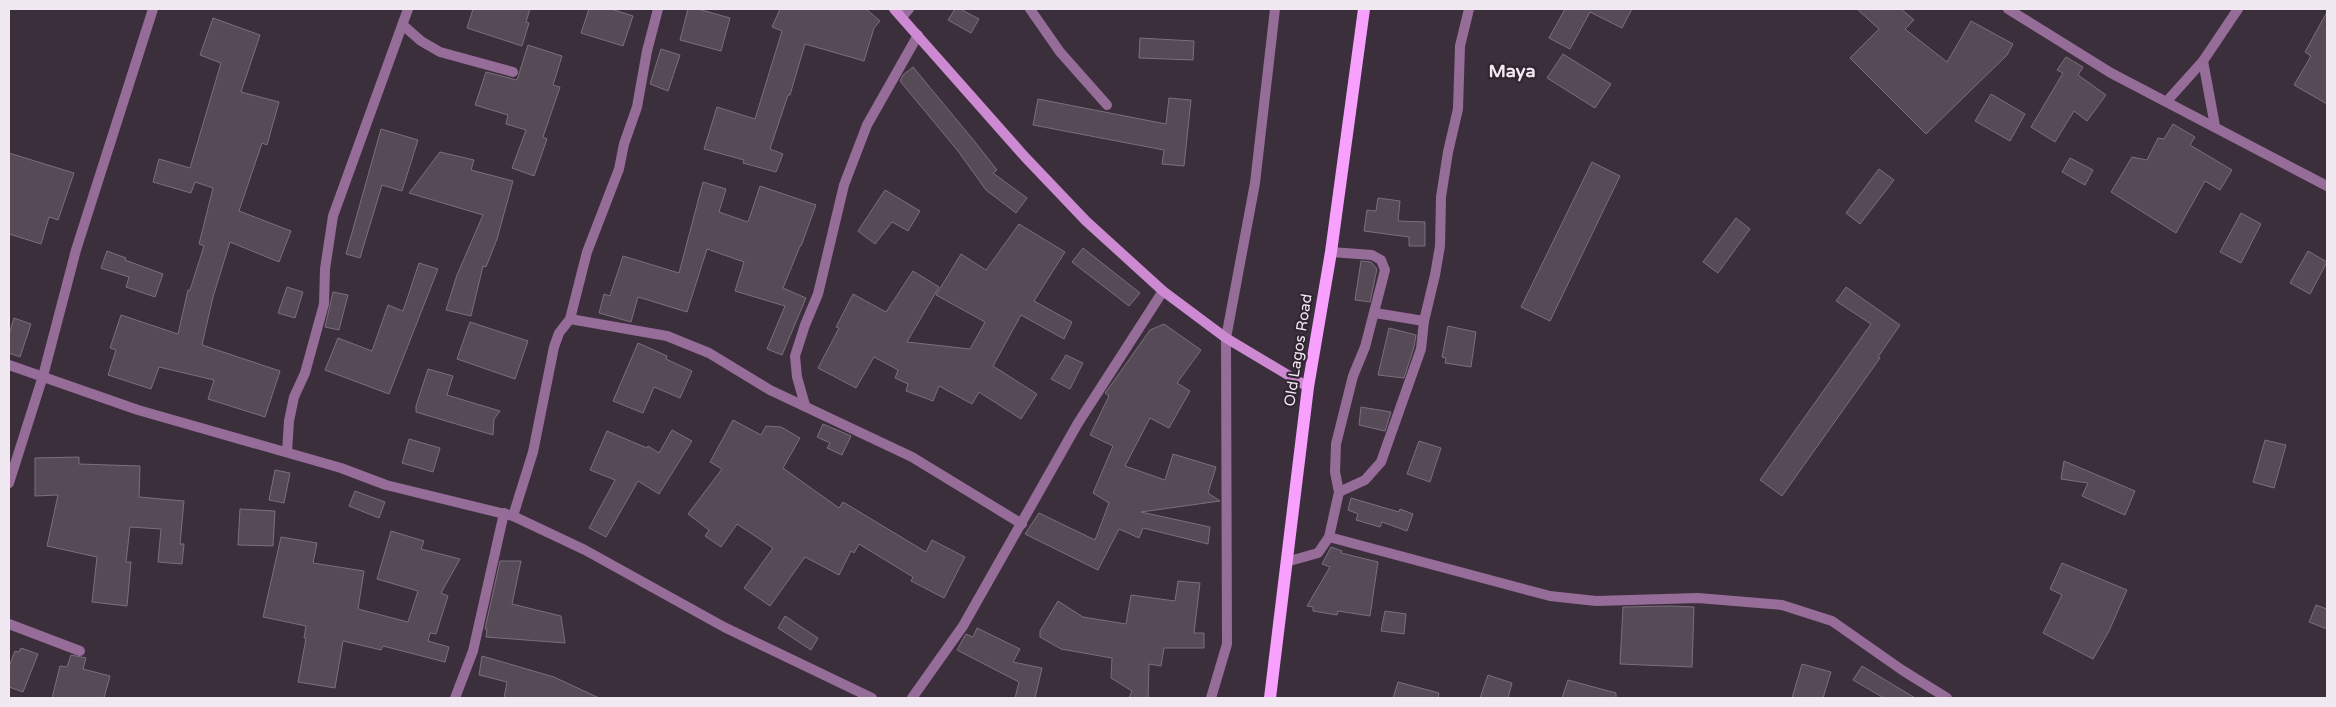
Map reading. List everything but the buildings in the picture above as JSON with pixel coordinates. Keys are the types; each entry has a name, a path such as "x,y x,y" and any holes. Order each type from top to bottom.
{"main road":[{"name":"Old Lagos Road","path":"1270,698 1308,387 1332,252 1364,9"}],"street":[{"path":"9,483 43,376 76,250 153,9"},
{"path":"287,452 289,421 294,397 305,373 324,304 325,269 333,216 404,26 408,9"},
{"path":"455,698 473,651 509,514 533,452 554,347 559,333 570,319 587,252 619,168 624,144 638,107 647,51 658,9"},
{"path":"894,9 906,13 918,35 1025,157 1086,221 1163,291 1226,338 1308,387"},
{"path":"1030,9 1060,52 1107,105"},
{"path":"1211,698 1227,644 1226,338 1255,183 1275,9"},
{"path":"1339,492 1365,480 1381,462 1421,350 1424,320 1438,255 1441,197 1448,152 1458,109 1460,46 1469,9"},
{"path":"2008,9 2111,73 2327,186"},
{"path":"2167,101 2203,62 2238,9"},
{"path":"404,26 420,41 440,52 513,72"},
{"path":"805,405 797,377 795,356 818,294 844,185 867,125 918,35"},
{"path":"2203,62 2215,126"},
{"path":"1286,562 1318,553 1329,536 1339,492 1335,472 1336,444 1353,376 1375,313 1385,270 1381,260 1372,255 1332,252"},
{"path":"912,698 963,626 1078,423 1163,291"},
{"path":"1375,313 1424,320"},
{"path":"570,319 667,336 709,353 770,390 912,457 1022,524"},
{"path":"9,366 43,376 138,410 341,468 386,485 509,514 585,550 724,627 872,698"},
{"path":"1329,536 1550,596 1596,601 1698,598 1782,605 1832,620 1902,670 1947,698"},
{"path":"9,624 80,651"}],"district":[{"name":"Maya","path":"1512,71"}]}
